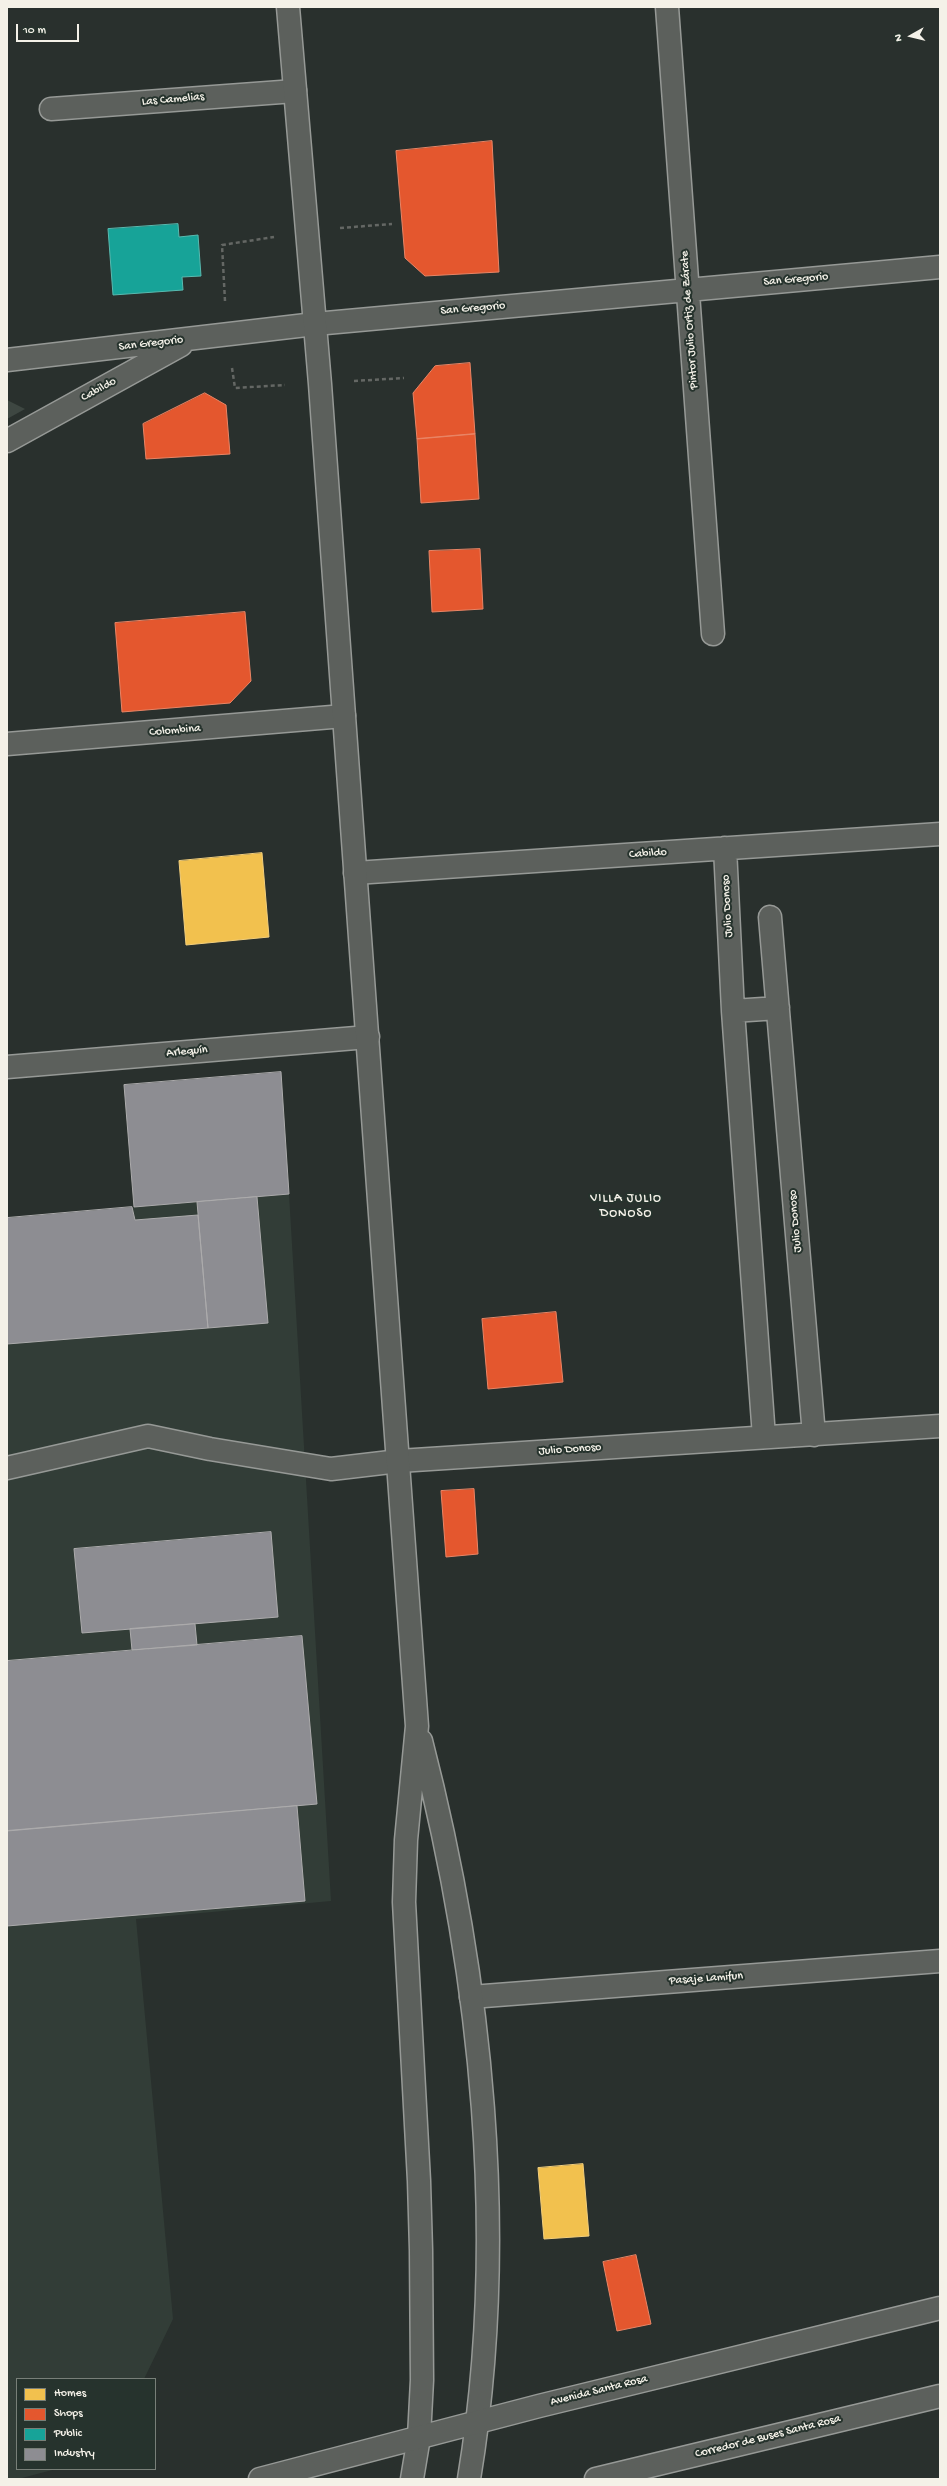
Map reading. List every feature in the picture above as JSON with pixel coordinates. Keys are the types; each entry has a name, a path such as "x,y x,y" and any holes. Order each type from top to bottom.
{"street":[{"path":"288,7 315,324 399,1461 417,1726 406,1840 404,1902 419,2181 422,2380 419,2437 412,2479"},
{"name":"Pintor Julio Ortiz de Zárate","path":"667,7 713,634"},
{"name":"Las Camelias","path":"51,109 295,91"},
{"name":"San Gregorio","path":"7,360 190,340 315,324 940,267"},
{"name":"Cabildo","path":"7,441 190,340"},
{"name":"Colombina","path":"7,744 344,716"},
{"name":"Cabildo","path":"355,873 940,834"},
{"name":"Julio Donoso","path":"725,848 733,1011 764,1437"},
{"name":"Julio Donoso","path":"770,917 814,1434"},
{"path":"733,1011 778,1008"},
{"name":"Arlequín","path":"7,1067 368,1037"},
{"name":"Julio Donoso","path":"7,1468 148,1436 210,1449 331,1469 399,1461 940,1426"},
{"path":"417,1726 444,1833 471,1997 483,2134 487,2226 485,2303 478,2422 468,2479"},
{"name":"Pasaje Lamifun","path":"471,1997 940,1961"},
{"name":"Avenida Santa Rosa","path":"260,2479 478,2422 940,2308"},
{"name":"Corredor de Buses Santa Rosa","path":"596,2479 940,2396"}],"shaded area":[{"path":"7,400 25,409 7,419"},
{"path":"289,1194 331,1901 136,1919 173,2319 144,2378 16,2378 16,2470 52,2470 18,2479 7,2479 7,1218"}],"building: Homes":[{"path":"262,853 269,937 186,945 179,861"},
{"path":"583,2164 589,2236 544,2239 538,2168"}],"building: Shops":[{"path":"492,141 499,272 425,276 405,258 396,151"},
{"path":"470,363 475,434 417,439 413,393 435,366"},
{"path":"205,393 226,405 230,454 146,459 143,424"},
{"path":"475,434 479,499 421,503 417,439"},
{"path":"480,549 483,609 432,612 429,551"},
{"path":"245,612 251,681 230,703 122,712 115,623"},
{"path":"556,1312 563,1382 488,1389 482,1319"},
{"path":"474,1489 478,1554 446,1557 441,1491"},
{"path":"636,2255 651,2324 617,2331 603,2262"}],"building: Public":[{"path":"178,224 179,237 198,235 201,276 182,277 183,290 113,295 108,229"}],"building: Industry":[{"path":"281,1072 289,1194 134,1207 124,1085"},
{"path":"257,1197 268,1323 208,1328 197,1202"},
{"path":"132,1207 135,1220 198,1215 208,1328 7,1344 7,1218"},
{"path":"271,1532 278,1617 82,1633 74,1549"},
{"path":"195,1624 197,1645 132,1650 130,1629"},
{"path":"302,1636 317,1804 7,1831 7,1661"},
{"path":"297,1806 305,1901 7,1926 7,1831"}],"district":[{"name":"VILLA JULIO DONOSO","path":"626,1206"}]}
